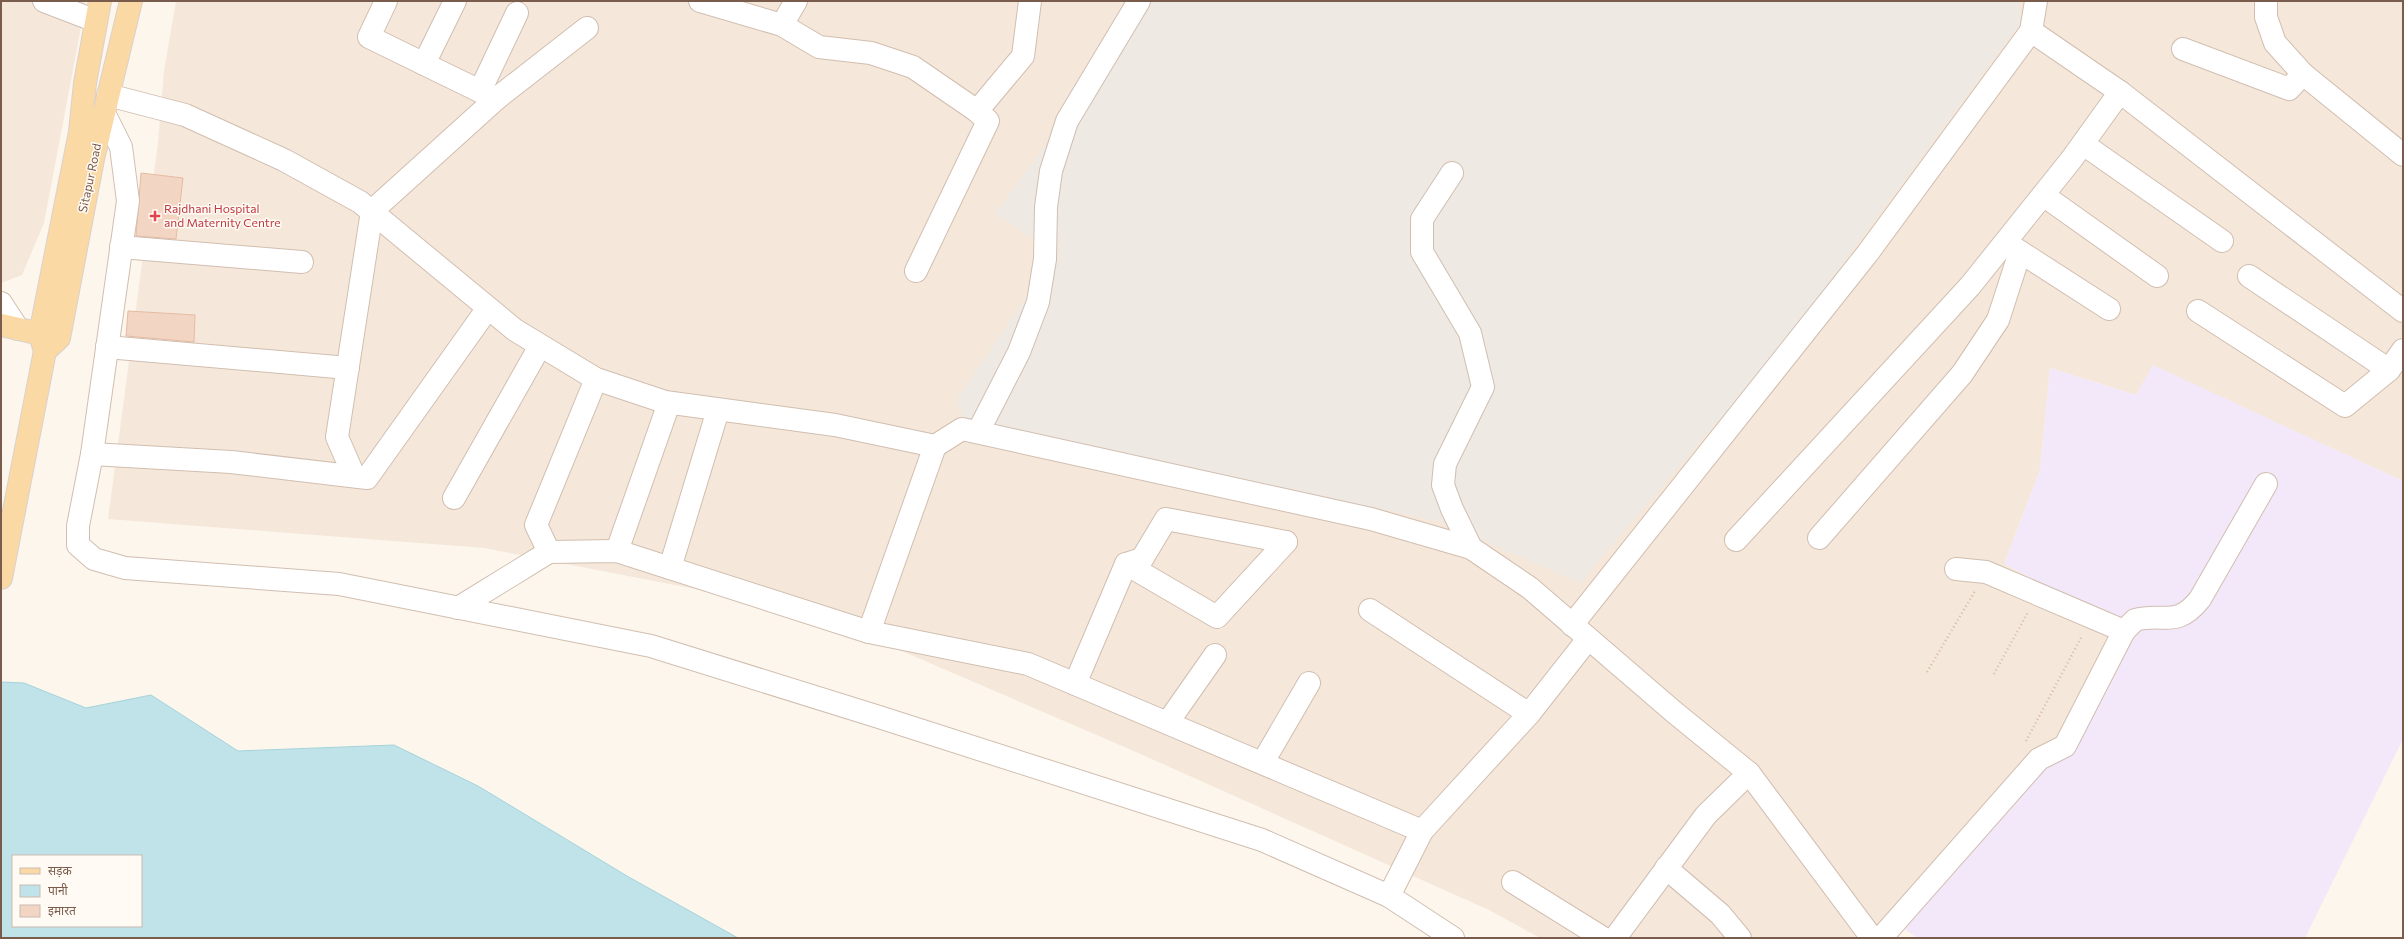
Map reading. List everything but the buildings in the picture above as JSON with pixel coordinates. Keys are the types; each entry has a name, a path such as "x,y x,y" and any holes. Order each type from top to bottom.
{"main road":[{"name":"Sitapur Road","path":"2,572 48,341 131,1"},
{"name":"Sitapur Road","path":"48,341 98,11"},
{"path":"9,327 48,341"}],"street":[{"path":"44,1 98,11"},
{"path":"386,1 369,37 488,95"},
{"path":"424,64 455,1"},
{"path":"700,1 782,25 819,48 871,54 913,67 977,111 988,121 916,271"},
{"path":"782,25 796,1"},
{"path":"977,111 1023,56 1030,1"},
{"path":"978,432 1019,352 1038,302 1046,259 1046,207 1051,171 1067,121 1139,1"},
{"path":"1572,625 1867,254 2031,31 2036,1"},
{"path":"2271,6 2275,43 2303,74 2403,155"},
{"path":"488,95 517,13"},
{"path":"354,476 337,437 372,211 488,95 587,28"},
{"path":"2031,31 2120,92 2403,311"},
{"path":"2183,49 2289,89 2303,74"},
{"path":"1736,540 1970,286 2012,247 2043,195 2083,144 2120,92"},
{"path":"935,446 835,425 669,403 596,380 515,330 360,202 284,160 185,115 106,104 122,147 128,201 92,454 78,526 78,545 94,559 125,568 340,584 650,646 871,714 1262,840 1389,896 1453,938"},
{"path":"2083,144 2222,241"},
{"path":"1452,173 1422,219 1422,252 1470,333 1483,387 1446,464 1443,485 1452,509 1472,548"},
{"path":"2043,195 2157,276"},
{"path":"121,247 302,262"},
{"path":"2012,247 2109,309"},
{"path":"1819,538 1962,374 1998,320 2012,247"},
{"path":"2249,276 2389,370"},
{"path":"1,303 9,327"},
{"path":"92,454 231,462 367,478 488,308"},
{"path":"2198,311 2346,406 2389,370 2403,350"},
{"path":"454,498 540,346"},
{"path":"107,347 348,368"},
{"path":"549,552 536,525 596,380"},
{"path":"617,551 669,403"},
{"path":"670,568 718,410"},
{"path":"868,632 935,446 962,429 1371,519 1472,548 1530,588 1588,639 1749,773 1872,938"},
{"path":"1881,938 2039,759 2065,746 2124,631 2135,620 2166,619 2190,611 2200,598 2266,484"},
{"path":"1075,684 1126,564 1142,559 1166,519 1286,542 1216,617 1126,564"},
{"path":"458,608 549,552 617,551 868,632 1028,664 1263,762 1422,831"},
{"path":"1956,569 1986,572 2124,631"},
{"path":"1370,610 1530,714"},
{"path":"1389,896 1422,831 1530,714 1588,639"},
{"path":"1168,722 1215,655"},
{"path":"1263,762 1309,683"},
{"path":"1615,938 1706,815 1749,773"},
{"path":"1666,868 1720,914 1740,938"},
{"path":"1512,882 1603,938"}],"path":[{"path":"1927,672 1986,572"},
{"path":"1994,674 2037,594"},
{"path":"2026,741 2092,618"}],"shaded area":[{"path":"1,1 86,1 44,223 22,275 1,283"},
{"path":"176,1 2403,1 2403,481 2153,366 2136,395 2050,368 2040,470 2004,564 2121,625 2056,738 1867,938 1540,938 1489,910 1136,752 809,611 484,548 108,519 158,143 164,71"},
{"path":"1131,1 2019,1 2021,22 1785,342 1580,583 1442,522 964,420 957,399 1046,267 1052,251 995,214 1085,91"},
{"path":"2153,365 2403,481 2403,739 2305,938 1917,938 1903,928 2044,766 2121,625 2004,564 2040,470 2050,368 2136,395"}],"water":[{"path":"1,682 24,683 86,708 151,695 238,751 394,745 478,786 627,876 738,938 1,938"}],"place":[{"name":"Rajdhani Hospital and Maternity Centre","path":"155,216"}]}
